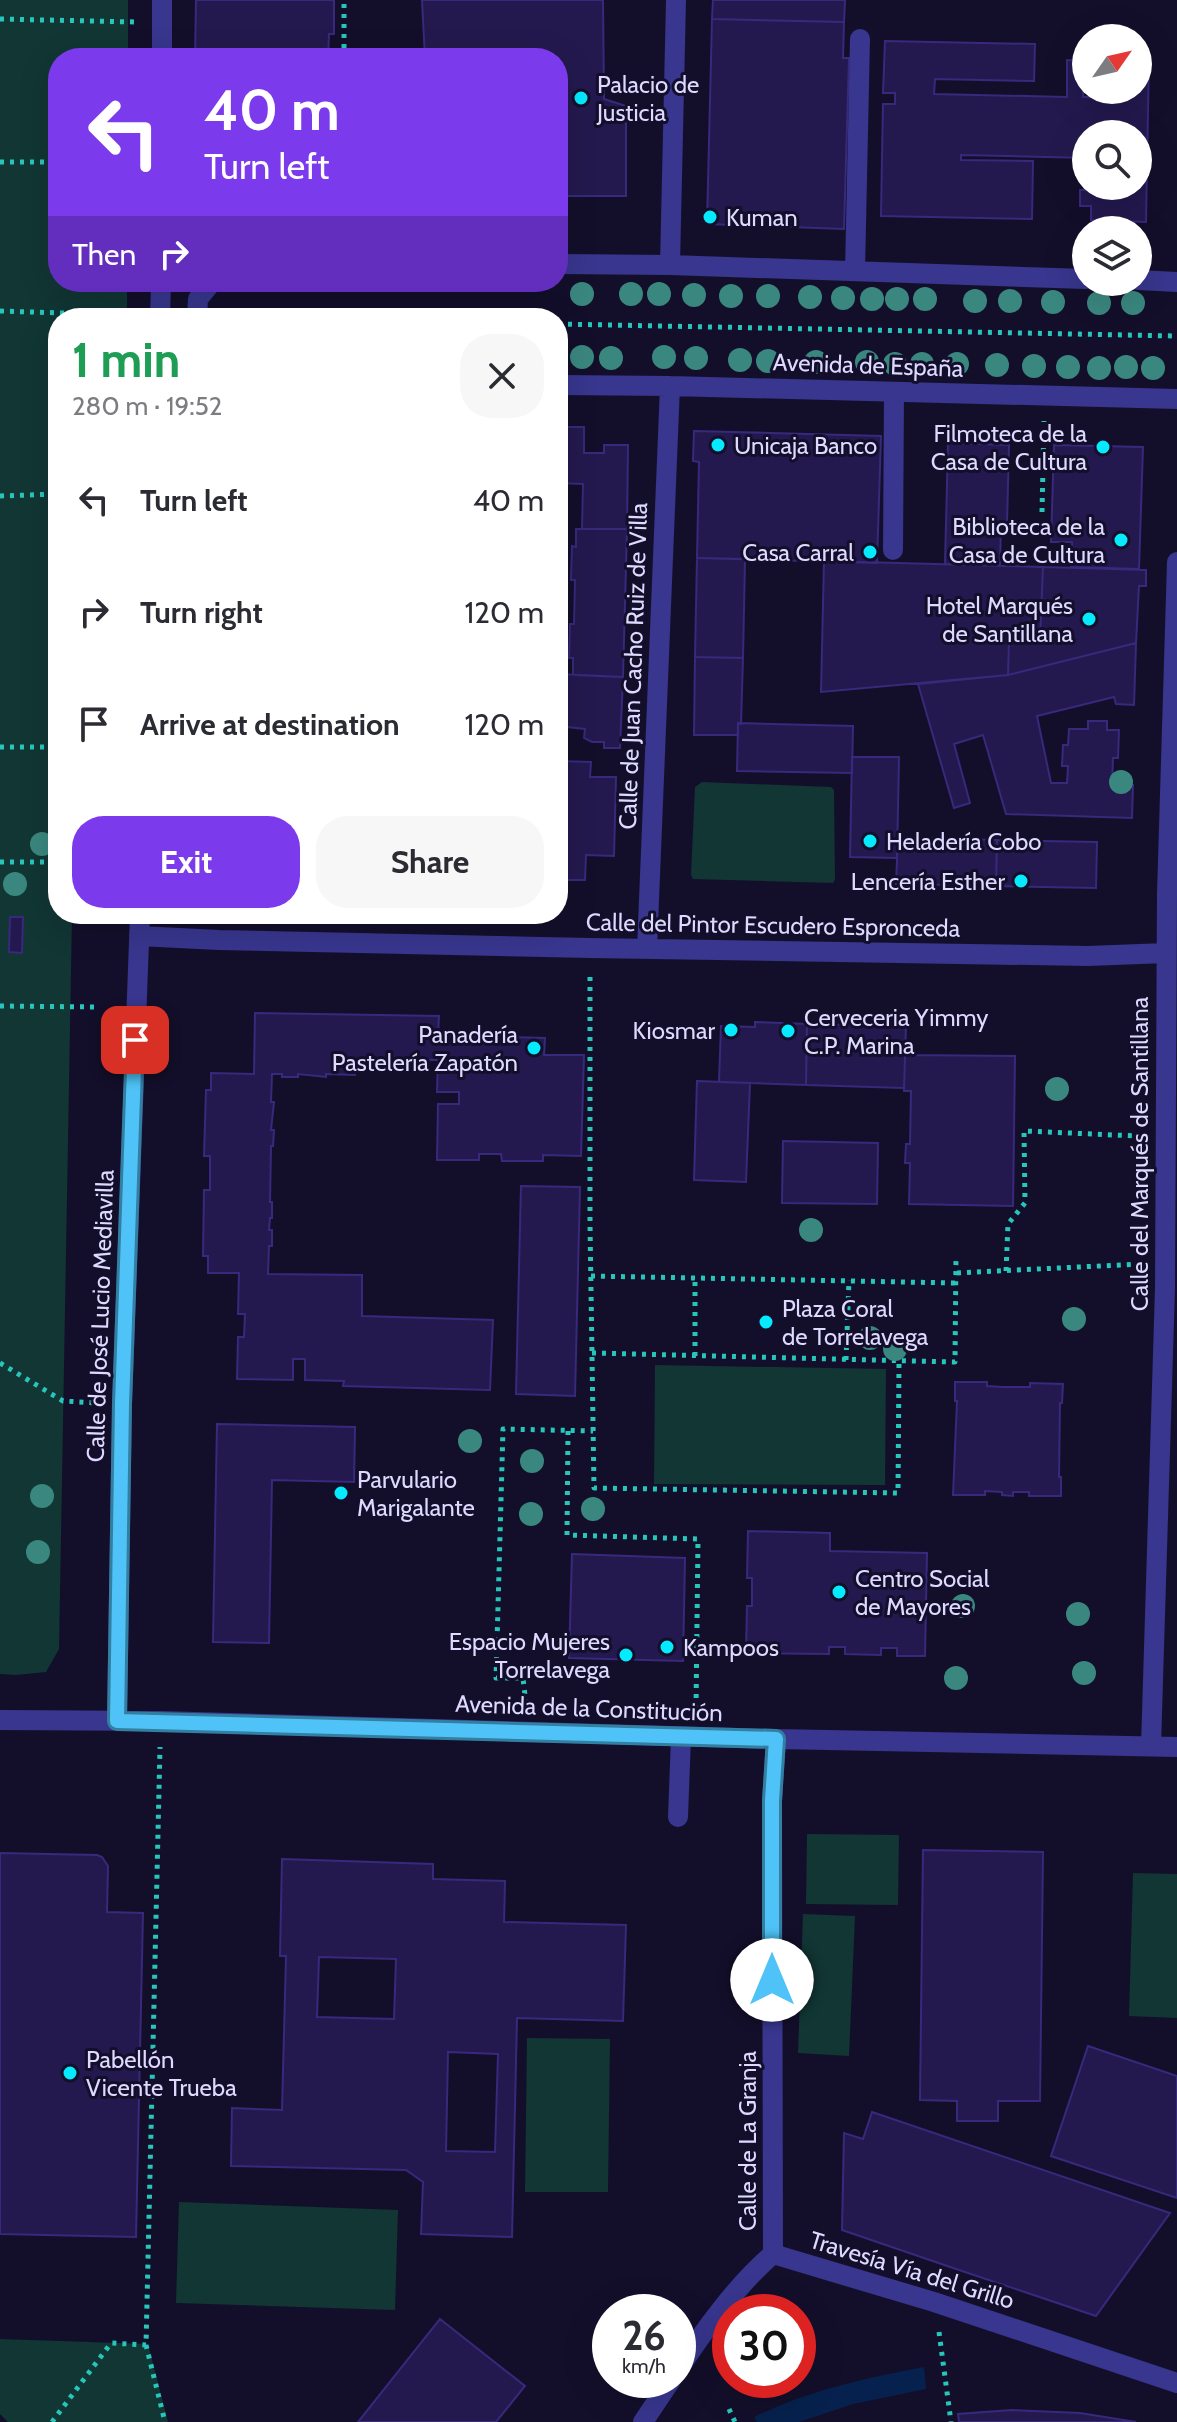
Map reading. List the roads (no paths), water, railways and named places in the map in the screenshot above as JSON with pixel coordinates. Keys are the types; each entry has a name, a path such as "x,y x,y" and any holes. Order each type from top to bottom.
{"street":[{"path":"162,0 162,48"},
{"path":"670,265 676,0"},
{"path":"855,271 860,39"},
{"path":"568,264 1072,279"},
{"path":"1152,281 1177,282"},
{"name":"Avenida de España","path":"568,385 1177,399"},
{"name":"Calle de Juan Cacho Ruiz de Villa","path":"647,949 670,386"},
{"path":"893,550 894,392"},
{"name":"Calle del Marqués de Santillana","path":"1151,1746 1171,1288 1165,1263 1172,1211 1166,1137 1166,953 1174,790 1177,562"},
{"name":"Calle de José Lucio Mediavilla","path":"117,1721 122,1404 140,924"},
{"name":"Calle del Pintor Escudero Espronceda","path":"139,936 235,941 647,949 1088,956 1166,953"},
{"name":"Avenida de la Constitución","path":"0,1720 161,1721 528,1733 1177,1747"},
{"path":"678,1817 689,1737"},
{"name":"Calle de La Granja","path":"773,2254 772,1801 776,1739"},
{"name":"Travesía Vía del Grillo","path":"696,2346 757,2267 773,2254 934,2302 1177,2383"},
{"path":"643,2422 659,2398"}],"water":[{"path":"924,2367 926,2389 853,2404 799,2422 757,2422 754,2417 801,2398 816,2398 816,2393 837,2386"}],"place":[{"name":"Palacio de Justicia","path":"581,98"},
{"name":"Kuman","path":"710,217"},
{"name":"Unicaja Banco","path":"718,445"},
{"name":"Filmoteca de la Casa de Cultura","path":"1103,447"},
{"name":"Biblioteca de la Casa de Cultura","path":"1121,540"},
{"name":"Casa Carral","path":"870,552"},
{"name":"Hotel Marqués de Santillana","path":"1089,619"},
{"name":"Heladería Cobo","path":"870,841"},
{"name":"Lencería Esther","path":"1021,881"},
{"name":"Kiosmar","path":"731,1030"},
{"name":"Cerveceria Yimmy C.P. Marina","path":"788,1031"},
{"name":"Panadería Pastelería Zapatón","path":"534,1048"},
{"name":"Plaza Coral de Torrelavega","path":"766,1322"},
{"name":"Parvulario Marigalante","path":"341,1493"},
{"name":"Centro Social de Mayores","path":"839,1592"},
{"name":"Kampoos","path":"667,1647"},
{"name":"Espacio Mujeres Torrelavega","path":"626,1655"},
{"name":"Pabellón Vicente Trueba","path":"70,2073"}]}
